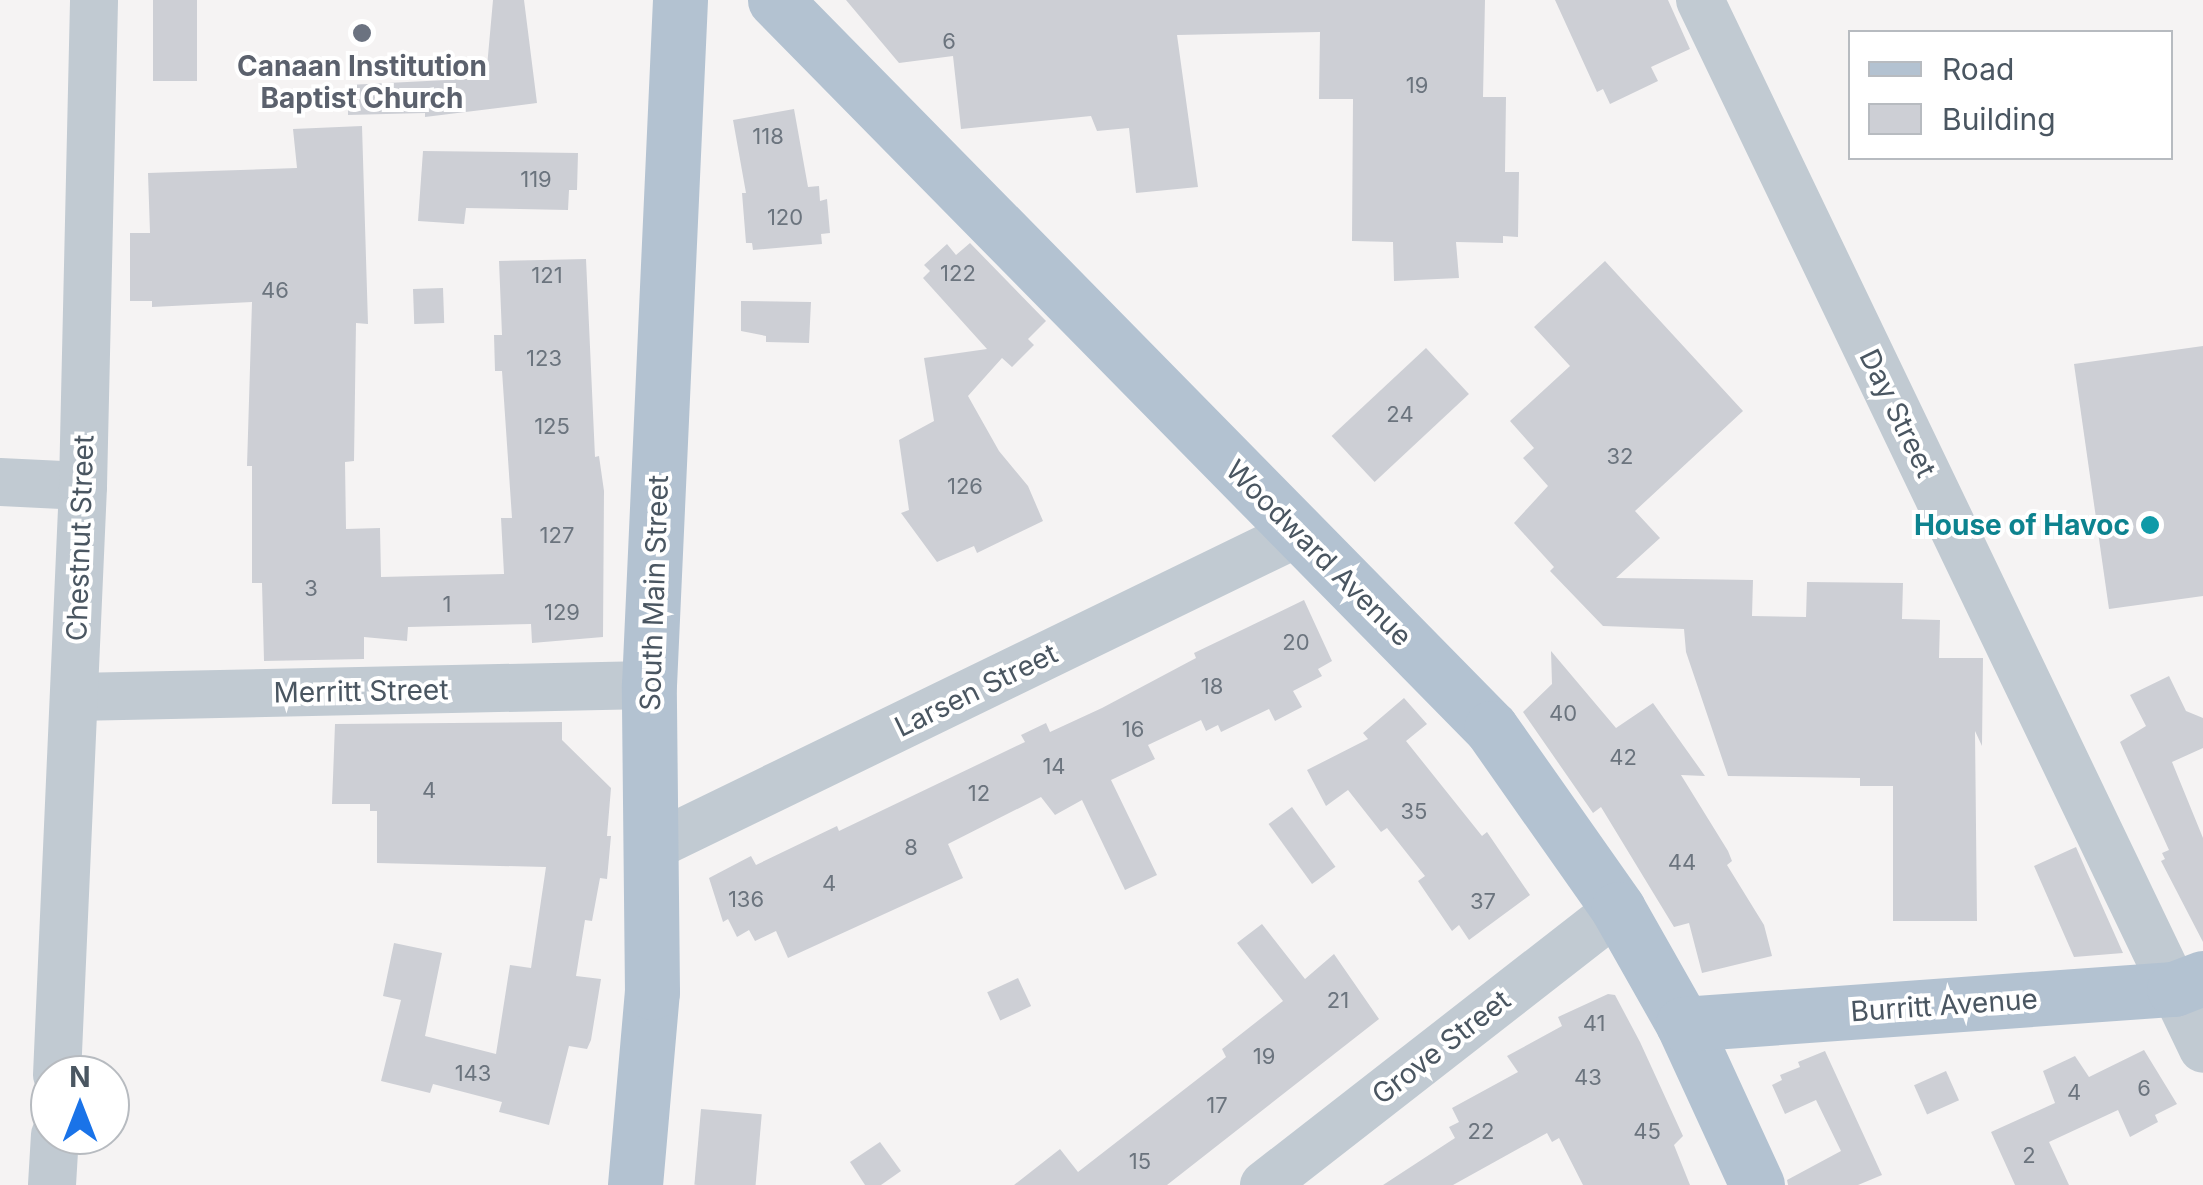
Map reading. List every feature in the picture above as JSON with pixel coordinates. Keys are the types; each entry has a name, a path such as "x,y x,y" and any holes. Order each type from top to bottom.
{"main road":[{"name":"South Main Street","path":"634,1185 652,992 649,685 680,0"},
{"name":"Woodward Avenue","path":"775,0 1491,728 1618,909 1683,1024 1756,1185"},
{"name":"Burritt Avenue","path":"1683,1024 2189,984"}],"street":[{"name":"Chestnut Street","path":"59,1055 83,486 94,0"},
{"name":"Day Street","path":"1700,0 2189,984 2203,1050"},
{"path":"0,482 83,486"},
{"name":"Larsen Street","path":"652,846 1300,532"},
{"name":"Merritt Street","path":"74,697 649,685"},
{"name":"Grove Street","path":"1264,1185 1618,909"},
{"path":"52,1185 54,1155"}],"building":[{"path":"153,0 197,0 197,81 153,81"},
{"path":"493,0 524,0 537,103 425,117 425,113 348,115 348,85 486,78"},
{"path":"846,0 1485,0 1483,97 1506,97 1505,172 1519,172 1518,237 1503,236 1503,243 1456,242 1459,278 1394,281 1393,242 1352,241 1353,99 1319,99 1320,32 1177,35 1198,187 1136,193 1129,128 1097,131 1091,116 961,129 953,56 899,63"},
{"path":"1555,0 1668,0 1690,49 1651,67 1658,81 1610,104 1603,89 1597,92"},
{"path":"794,109 808,187 819,186 820,201 827,199 830,233 821,234 822,244 753,250 752,243 746,243 742,193 746,193 733,120"},
{"path":"362,126 368,324 356,323 354,461 345,462 346,529 380,528 381,577 504,574 501,518 512,518 502,371 495,371 494,335 502,335 499,261 586,259 595,457 599,456 604,491 603,637 532,643 531,624 408,627 407,641 364,637 364,659 264,661 262,583 252,583 252,466 247,466 252,302 152,307 152,301 130,301 130,233 150,233 148,173 297,168 293,129"},
{"path":"423,151 578,153 577,190 569,190 568,210 466,208 464,224 418,221"},
{"path":"970,243 1046,321 1028,339 1034,345 1012,367 1002,358 968,396 999,451 1028,486 1043,521 977,553 974,546 937,562 901,513 909,510 899,440 934,421 924,358 987,349 923,278 930,271 924,265 947,244 956,255"},
{"path":"1605,261 1743,411 1635,511 1660,538 1616,578 1753,580 1752,616 1806,617 1807,582 1903,583 1902,619 1940,620 1939,658 1983,658 1982,746 1975,731 1977,921 1893,921 1893,786 1860,786 1860,778 1728,776 1686,652 1684,629 1603,626 1550,571 1554,567 1514,523 1548,486 1523,458 1534,448 1510,421 1570,366 1534,327"},
{"path":"443,288 444,323 414,324 413,289"},
{"path":"741,301 811,302 809,343 766,342 766,336 741,331"},
{"name":"House of Havoc","path":"2203,346 2203,596 2109,609 2074,364"},
{"path":"1426,348 1469,394 1375,482 1332,436"},
{"path":"1304,600 1332,661 1318,669 1322,676 1293,691 1302,707 1275,721 1269,709 1221,732 1218,725 1206,731 1201,720 1148,745 1155,759 1111,780 1157,875 1125,890 1082,800 1055,815 1041,797 948,844 963,878 788,958 776,931 755,941 749,930 737,937 728,919 723,922 709,878 751,856 756,865 837,826 839,831 1025,742 1021,735 1046,723 1050,732 1102,708 1196,658 1194,653"},
{"path":"1551,651 1616,728 1653,703 1705,776 1681,775 1728,851 1732,861 1727,865 1764,925 1772,956 1702,973 1689,923 1674,927 1601,807 1593,813 1523,712 1552,684"},
{"path":"2169,676 2186,711 2203,718 2203,748 2172,762 2203,838 2203,942 2161,861 2165,859 2162,853 2169,850 2120,742 2146,726 2130,695"},
{"path":"1404,698 1427,724 1406,741 1482,836 1487,832 1530,895 1469,940 1459,925 1452,931 1418,881 1425,876 1387,828 1381,832 1348,790 1326,806 1307,770 1368,739 1363,733"},
{"path":"562,722 562,740 611,788 607,836 611,836 607,879 600,878 592,921 585,920 576,976 601,979 591,1040 587,1049 569,1046 549,1125 499,1112 502,1102 433,1084 430,1093 381,1081 401,1000 383,996 394,943 442,953 425,1036 496,1054 510,965 531,968 546,867 377,863 377,811 370,811 370,804 332,804 335,724"},
{"path":"1292,807 1335,867 1312,884 1269,824"},
{"path":"2076,847 2123,953 2074,957 2034,866"},
{"path":"1262,924 1305,979 1334,954 1379,1019 1167,1185 1014,1185 1060,1149 1078,1172 1226,1057 1222,1049 1283,1001 1237,943"},
{"path":"1018,978 1031,1006 1000,1020 987,992"},
{"path":"1608,994 1615,995 1640,1042 1683,1136 1674,1145 1690,1185 1583,1185 1559,1138 1552,1142 1547,1133 1453,1185 1383,1185 1455,1138 1449,1127 1459,1122 1452,1108 1518,1072 1507,1056 1562,1026 1558,1017"},
{"path":"2144,1050 2177,1104 2155,1115 2158,1122 2130,1137 2118,1110 2049,1142 2069,1185 2015,1185 1991,1132 2055,1103 2043,1071 2075,1056 2089,1077"},
{"path":"1825,1051 1882,1175 1858,1185 1788,1185 1787,1180 1841,1151 1816,1100 1785,1114 1772,1085 1782,1080 1780,1075 1800,1067 1798,1062"},
{"path":"1946,1071 1959,1100 1927,1114 1914,1085"},
{"path":"701,1109 762,1114 756,1185 694,1185"},
{"path":"880,1142 901,1171 881,1185 865,1185 850,1162"}],"place":[{"name":"Canaan Institution Baptist Church","path":"362,33"},
{"name":"House of Havoc","path":"2150,525"}]}
